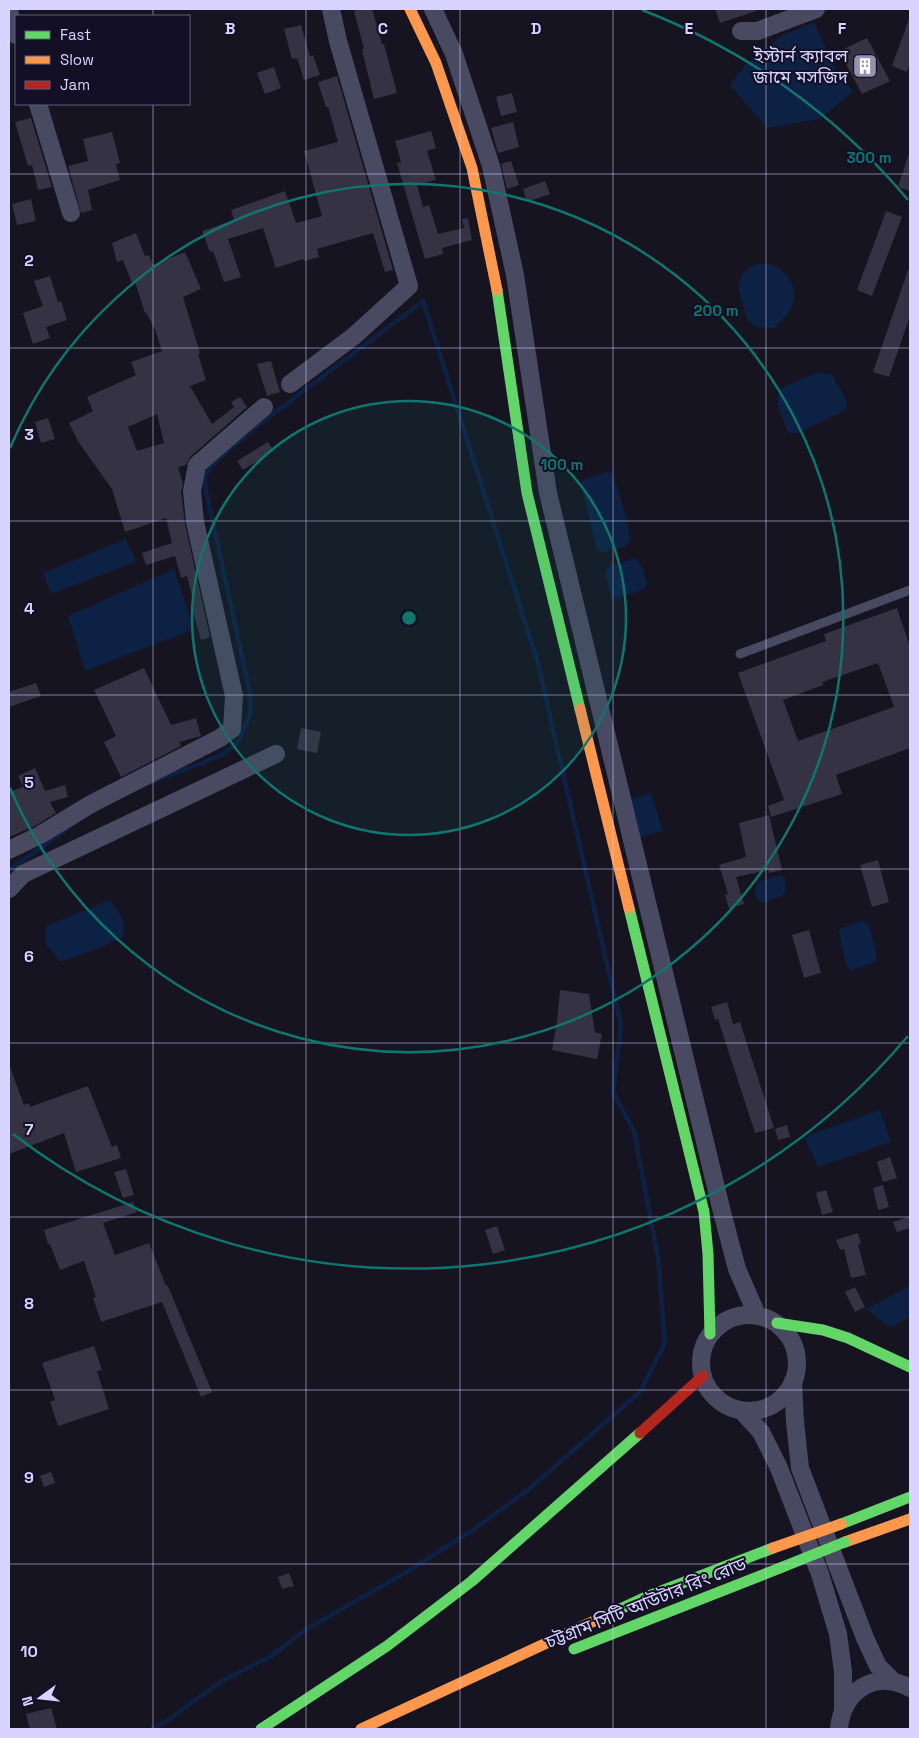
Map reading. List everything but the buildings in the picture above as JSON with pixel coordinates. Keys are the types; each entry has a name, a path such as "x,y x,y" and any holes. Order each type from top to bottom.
{"main road":[{"path":"410,9 436,63 472,168 495,278 528,493 704,1212 708,1254 710,1334"},
{"path":"776,1324 823,1330 848,1338 910,1367"},
{"path":"261,1729 387,1646 472,1581 586,1482 703,1376"},
{"path":"361,1729 646,1596 910,1497"},
{"name":"চট্টগ্রাম সিটি আউটার রিং রোড","path":"568,1652 845,1542 910,1519"}],"street":[{"path":"290,384 354,336 409,286 330,9"},
{"path":"433,9 454,54 491,166 515,275 548,493 721,1208 738,1269 757,1315"},
{"path":"741,31 758,31 816,9"},
{"path":"9,11 15,32"},
{"path":"38,105 72,213"},
{"path":"9,850 40,835 91,804 220,738 232,729 234,696 195,522 192,491 198,465 264,406"},
{"path":"9,889 23,874 276,754"},
{"path":"793,1381 784,1395 772,1405 762,1409 740,1410 730,1407 717,1398 703,1376 702,1354 705,1344 710,1334 721,1323 736,1316 746,1314 757,1315 776,1324 791,1340 795,1350 796,1366 793,1381 800,1468 865,1638 878,1666 893,1681 910,1688"},
{"path":"740,1410 761,1432 780,1468 820,1574 838,1634 843,1672 843,1709 839,1729"},
{"path":"843,1709 851,1696 863,1686 873,1682 893,1681"}],"lane":[{"path":"740,654 910,590"}],"water":[{"path":"814,22 832,63 853,92 819,119 767,128 730,85 746,64 781,36"},
{"path":"757,264 770,265 783,271 793,286 794,297 792,307 774,328 753,325 748,318 740,295 741,277 750,267"},
{"path":"816,373 832,374 847,402 846,410 799,433 790,433 784,423 778,405 781,388"},
{"path":"610,471 624,511 629,540 627,546 602,552 598,551 596,547 581,483 584,479"},
{"path":"126,539 136,562 51,594 43,573"},
{"path":"635,558 642,567 647,583 645,588 614,599 611,597 605,571 610,566"},
{"path":"174,569 194,629 85,671 68,616"},
{"path":"651,793 663,831 640,837 629,800"},
{"path":"781,875 785,879 785,893 782,896 762,903 759,901 757,899 756,886 759,881"},
{"path":"110,900 123,919 123,937 60,962 46,944 46,926"},
{"path":"863,921 869,925 877,957 874,963 850,970 846,965 839,931 841,928"},
{"path":"880,1110 891,1142 818,1167 804,1137"},
{"path":"910,1286 910,1318 890,1327 866,1309"}],"waterway":[{"path":"150,783 222,755 237,743 250,715 250,693 206,491 205,475 215,462 253,429 423,301 537,660 621,1025 613,1092 634,1131 658,1258 665,1343 640,1392 528,1490 470,1532 403,1574 305,1630 273,1655 222,1681 168,1720 152,1729"},
{"path":"9,870 67,829"}],"traffic: fast":[{"path":"497,290 527,493 580,709"},
{"path":"629,908 704,1212 708,1254 710,1334"},
{"path":"777,1323 823,1330 848,1338 910,1367"},
{"path":"261,1729 387,1646 472,1581 640,1433"},
{"path":"841,1524 910,1497"},
{"path":"780,1568 845,1542"},
{"path":"605,1616 646,1597 773,1548"},
{"path":"574,1649 780,1568"}],"traffic: slow":[{"path":"410,9 436,63 472,168 497,290"},
{"path":"580,709 629,908"},
{"path":"845,1542 910,1519"},
{"path":"773,1548 841,1524"},
{"path":"361,1729 605,1616"}],"traffic: jam":[{"path":"640,1433 703,1376"}],"place":[{"name":"ইস্টার্ন ক্যাবল জামে মসজিদ","path":"865,66"}]}
